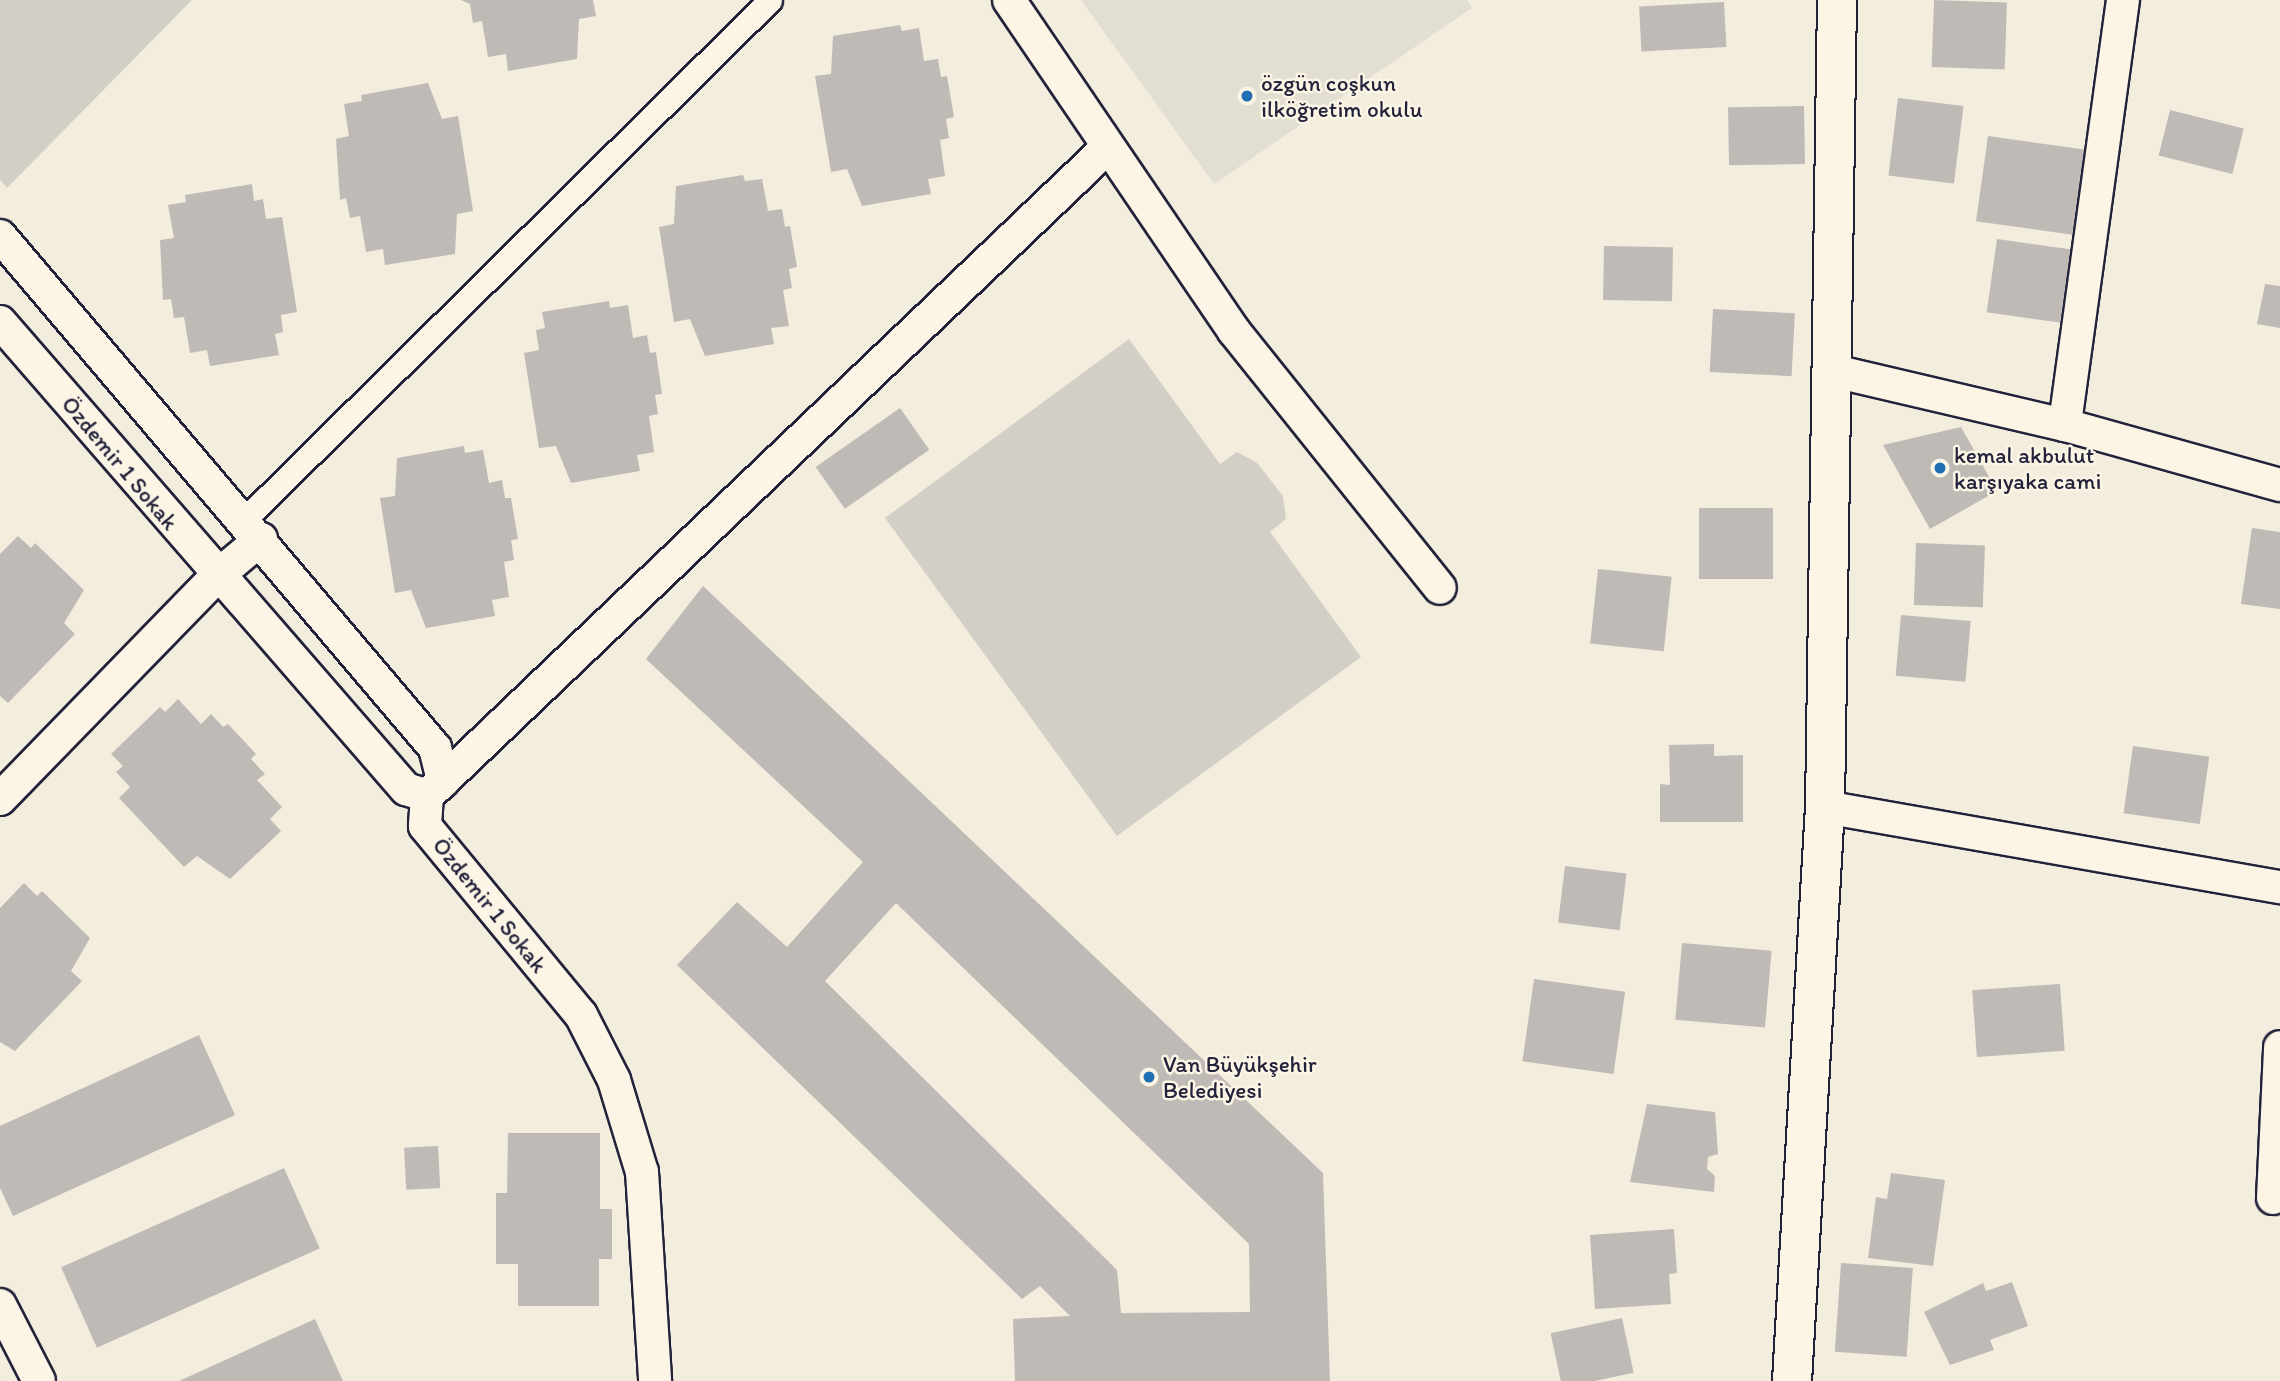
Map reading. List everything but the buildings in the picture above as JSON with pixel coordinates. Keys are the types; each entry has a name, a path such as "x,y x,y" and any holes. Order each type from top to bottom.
{"street":[{"path":"0,799 216,577 253,529 770,0"},
{"path":"1009,0 1105,150 1234,331 1440,588"},
{"path":"1792,1381 1825,807 1834,371 1837,0"},
{"path":"2065,425 2123,0"},
{"path":"435,789 1105,150"},
{"name":"Özdemir 1 Sokak","path":"0,236 253,529 435,748 435,789 425,825 581,1015 614,1080 642,1172 655,1381"},
{"name":"Özdemir 1 Sokak","path":"0,322 216,577 406,789 435,789"},
{"path":"1834,371 2065,425 2280,485"},
{"path":"1825,807 2280,887"},
{"path":"2273,1198 2280,1047"},
{"path":"0,1305 39,1381"}],"shaded area":[{"path":"0,0 192,0 7,188 0,180"},
{"name":"özgün coşkun ilköğretim okulu","path":"1081,0 1467,0 1472,8 1214,184"},
{"path":"1129,339 1220,464 1237,452 1257,463 1283,496 1286,519 1270,532 1361,657 1117,836 885,518"}],"place":[{"name":"özgün coşkun ilköğretim okulu","path":"1247,96"},
{"name":"kemal akbulut karşıyaka cami","path":"1940,468"},
{"name":"Van Büyükşehir Belediyesi","path":"1149,1077"}]}
